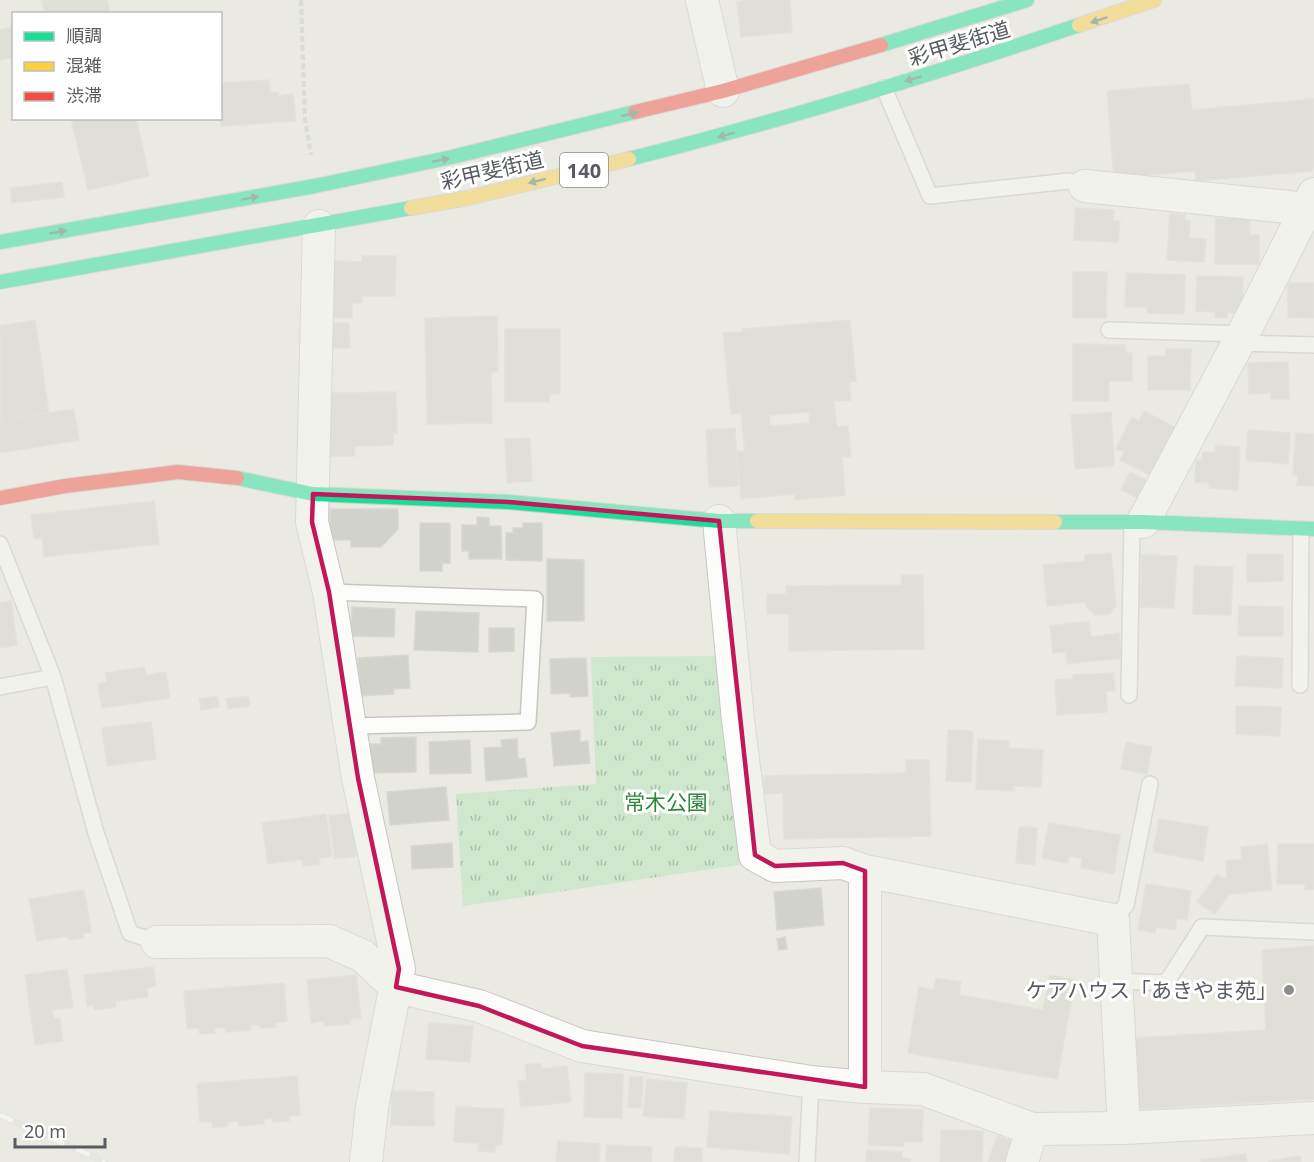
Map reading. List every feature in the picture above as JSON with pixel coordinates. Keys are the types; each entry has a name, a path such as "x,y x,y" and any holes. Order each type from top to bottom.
{"main road":[{"name":"彩甲斐街道","path":"0,242 315,186 452,157 723,92 1027,0"},
{"name":"彩甲斐街道","path":"0,282 468,198 730,134 977,60 1154,0"},
{"path":"0,498 65,486 178,472 225,475 313,494 509,502 719,521 1138,522 1307,529"}],"street":[{"path":"702,0 723,92"},
{"path":"1085,186 1311,201 1240,339 1138,522"},
{"path":"319,226 312,522 329,592 358,778 399,969 372,1107 366,1162"},
{"path":"719,521 738,720 755,855 775,866 843,863 865,871 1113,920 1124,1128"},
{"path":"865,871 865,1088"},
{"path":"157,942 329,941 363,956 396,987 479,1006 582,1046 811,1082 865,1088 922,1089 1032,1129 1124,1128 1314,1118"},
{"path":"1022,1162 1032,1129"}],"lane":[{"path":"885,88 930,196 1069,181 1085,186"},
{"path":"1109,330 1314,345"},
{"path":"1129,695 1138,522"},
{"path":"1300,686 1307,529"},
{"path":"0,544 53,677 96,833 130,933 157,942"},
{"path":"329,592 535,599 528,722 350,726"},
{"path":"0,687 53,677"},
{"path":"1113,920 1126,905 1150,784"},
{"path":"1116,981 1166,983 1202,927 1314,932"},
{"path":"807,1162 811,1082"}],"path":[{"path":"301,0 305,120 315,186"}],"highlighted area":[{"path":"313,494 509,502 719,521 755,855 775,866 843,863 865,871 865,1087 582,1046 479,1006 396,987 399,969 358,778 329,592 312,522"}],"green space":[{"name":"常木公園","path":"722,656 745,864 463,906 456,794 596,784 591,657"}],"building":[{"path":"42,0 107,0 110,12 45,12"},
{"path":"741,0 790,0 792,32 741,37 737,2 742,2"},
{"path":"12,27 12,57 0,60 0,30"},
{"path":"269,80 270,92 278,92 278,96 293,94 296,121 221,126 222,83"},
{"path":"1189,84 1192,110 1314,99 1314,165 1312,171 1196,181 1195,171 1114,178 1107,91"},
{"path":"71,120 136,120 149,176 88,190"},
{"path":"62,182 64,197 12,203 10,188"},
{"path":"1075,208 1114,210 1113,221 1120,221 1118,242 1074,240"},
{"path":"1170,213 1185,215 1185,221 1190,221 1189,238 1206,239 1204,262 1167,260"},
{"path":"1216,218 1250,219 1250,235 1259,235 1259,264 1215,264"},
{"path":"362,256 396,256 395,296 362,296 362,303 352,303 352,318 324,317 333,261 362,262"},
{"path":"1073,272 1107,272 1106,318 1073,318"},
{"path":"1126,273 1185,275 1184,314 1147,313 1147,307 1125,307"},
{"path":"1197,276 1243,277 1242,313 1227,313 1227,318 1215,317 1215,312 1196,311"},
{"path":"1288,283 1314,283 1314,318 1288,317"},
{"path":"497,316 498,372 491,372 492,423 427,424 425,318"},
{"path":"35,320 49,413 1,420 0,326"},
{"path":"850,320 856,381 849,382 851,400 834,401 837,427 848,426 851,457 842,457 845,495 795,500 794,494 741,499 737,452 745,451 741,413 731,414 723,333 742,332 743,329","holes":["809,412 810,423 770,426 769,415"]},
{"path":"325,323 349,323 350,348 326,348"},
{"path":"505,329 560,329 560,394 550,394 549,402 505,402"},
{"path":"1073,344 1125,345 1125,353 1132,353 1132,381 1109,381 1109,401 1073,401"},
{"path":"1166,349 1191,349 1190,390 1148,390 1148,356 1166,356"},
{"path":"1288,362 1289,399 1271,399 1271,393 1249,394 1248,363"},
{"path":"396,392 397,433 393,433 393,445 354,446 355,456 323,456 329,393"},
{"path":"74,409 79,440 0,453 0,420"},
{"path":"1144,411 1176,428 1153,476 1120,460 1124,452 1116,449 1132,417 1139,421"},
{"path":"1111,412 1114,466 1075,469 1071,415"},
{"path":"735,428 738,486 709,487 706,430"},
{"path":"1248,430 1290,433 1288,464 1246,460"},
{"path":"1296,433 1314,434 1314,486 1297,485 1298,475 1293,475"},
{"path":"530,438 532,481 507,483 505,439"},
{"path":"1216,445 1240,447 1238,490 1209,488 1210,483 1195,482 1196,460 1202,460 1203,452 1215,453"},
{"path":"1130,472 1148,481 1140,499 1121,490"},
{"path":"154,501 159,544 44,557 42,538 34,539 31,515"},
{"path":"330,509 398,509 398,529 381,547 351,547 351,540 330,540"},
{"path":"477,517 489,518 489,526 501,526 502,559 469,559 469,551 462,551 462,525 477,525"},
{"path":"420,523 450,523 450,563 442,563 442,571 420,571"},
{"path":"523,523 542,523 542,561 506,560 506,533 513,533 513,528 523,528"},
{"path":"1111,553 1116,605 1109,614 1095,615 1086,606 1086,602 1047,606 1043,565 1085,561 1085,555"},
{"path":"1247,554 1283,554 1283,581 1247,582"},
{"path":"1142,555 1177,556 1174,608 1140,607"},
{"path":"547,559 584,560 584,621 547,621"},
{"path":"1194,566 1233,567 1231,615 1193,614"},
{"path":"901,575 923,575 924,649 789,651 789,614 767,614 767,594 786,594 786,586 902,585"},
{"path":"11,601 17,645 0,648 0,603"},
{"path":"1239,606 1283,607 1283,636 1238,636"},
{"path":"352,607 395,609 394,637 351,636"},
{"path":"416,611 479,613 478,652 414,650"},
{"path":"1089,621 1091,637 1119,633 1122,658 1067,664 1066,652 1053,653 1050,626"},
{"path":"489,628 514,628 514,651 489,652"},
{"path":"408,655 410,688 393,689 394,694 360,696 358,658"},
{"path":"1237,656 1283,658 1282,688 1235,686"},
{"path":"586,658 588,696 570,697 570,693 551,694 550,659"},
{"path":"144,667 146,675 166,672 170,698 102,708 98,684 107,682 105,673"},
{"path":"1114,673 1115,691 1106,691 1107,712 1057,715 1055,680 1073,679 1073,675"},
{"path":"217,696 219,707 201,710 199,699"},
{"path":"248,696 250,706 228,709 226,699"},
{"path":"1236,706 1281,707 1280,736 1236,734"},
{"path":"151,722 156,759 107,766 102,728"},
{"path":"580,730 580,742 588,741 590,763 554,766 551,733"},
{"path":"948,730 973,731 971,782 946,781"},
{"path":"416,737 416,772 371,773 370,744 381,744 381,738"},
{"path":"517,739 518,759 525,758 527,777 486,781 484,748 502,747 501,740"},
{"path":"978,739 1009,741 1008,748 1043,750 1041,787 1014,786 1014,791 976,789"},
{"path":"470,740 471,773 430,774 429,742"},
{"path":"1126,742 1152,747 1147,774 1121,769"},
{"path":"906,760 929,760 931,836 784,839 783,793 764,794 764,776 906,773"},
{"path":"446,787 449,820 390,825 387,792"},
{"path":"350,813 356,856 335,859 329,816"},
{"path":"326,814 332,856 319,858 320,864 303,866 302,859 268,864 262,823"},
{"path":"1159,819 1208,827 1203,861 1153,852"},
{"path":"1049,823 1120,835 1114,874 1081,868 1082,858 1069,856 1068,863 1042,858"},
{"path":"1019,827 1037,828 1035,865 1016,863"},
{"path":"452,843 453,867 412,869 411,846"},
{"path":"1267,844 1272,890 1229,894 1215,914 1197,902 1217,874 1227,880 1226,861 1242,859 1241,847"},
{"path":"1278,844 1314,844 1314,889 1305,890 1305,884 1277,884"},
{"path":"1146,884 1191,891 1187,920 1177,918 1175,930 1156,927 1155,933 1138,930"},
{"path":"821,888 824,925 777,930 774,892"},
{"path":"84,890 91,932 82,934 83,938 69,940 68,936 37,941 29,899"},
{"path":"785,937 787,949 779,950 777,939"},
{"name":"ケアハウス「あきやま苑」","path":"1314,946 1314,1099 1139,1109 1135,1038 1266,1030 1262,950"},
{"path":"153,967 156,986 147,988 148,997 115,1001 116,1007 94,1010 93,1005 87,1006 84,975"},
{"path":"67,969 73,1007 52,1010 54,1019 60,1018 63,1041 35,1045 25,975"},
{"path":"356,975 361,1018 350,1019 350,1024 324,1026 324,1021 311,1023 307,980"},
{"path":"1050,975 1075,980 1057,1079 908,1053 919,987 934,990 936,978 961,982 959,995 1043,1010"},
{"path":"284,983 287,1021 275,1023 276,1027 260,1028 260,1025 250,1025 251,1030 226,1032 225,1027 214,1028 215,1033 200,1034 199,1028 187,1029 184,991"},
{"path":"429,1023 473,1026 470,1062 426,1059"},
{"path":"541,1063 542,1069 567,1066 571,1102 521,1107 518,1081 527,1080 525,1065"},
{"path":"585,1073 623,1074 622,1118 584,1117"},
{"path":"297,1076 300,1115 289,1116 289,1121 273,1122 273,1118 264,1119 264,1124 239,1126 238,1121 228,1122 228,1126 213,1128 212,1122 200,1122 197,1084"},
{"path":"630,1077 643,1077 641,1108 628,1107"},
{"path":"647,1079 687,1083 684,1119 643,1116"},
{"path":"392,1091 434,1092 434,1126 391,1125"},
{"path":"456,1107 504,1109 502,1145 496,1145 495,1152 478,1151 479,1143 454,1142"},
{"path":"870,1108 923,1110 922,1142 904,1142 904,1146 868,1145"},
{"path":"710,1111 792,1117 789,1154 707,1147"},
{"path":"941,1130 983,1131 982,1162 940,1162"},
{"path":"997,1136 1020,1144 1013,1162 988,1162"},
{"path":"558,1141 600,1144 599,1162 556,1162"},
{"path":"607,1145 652,1147 651,1162 606,1162"},
{"path":"675,1147 702,1148 702,1162 674,1162"},
{"path":"867,1150 902,1152 902,1158 910,1159 910,1162 866,1162"},
{"path":"1246,1154 1247,1162 1201,1162 1201,1160"},
{"path":"1300,1156 1301,1162 1269,1162 1269,1161"}],"railway":[{"path":"0,1115 105,1162"}],"traffic: fast":[{"path":"881,45 1027,0"},
{"path":"629,159 855,96 1079,25"},
{"path":"0,242 315,186 452,157 635,112"},
{"path":"0,282 411,208"},
{"path":"237,478 313,494 509,502 719,521 757,521"},
{"path":"1055,522 1143,522 1314,529"}],"traffic: slow":[{"path":"1079,25 1154,0"},
{"path":"411,208 468,198 629,159"},
{"path":"757,521 1055,522"}],"traffic: jam":[{"path":"635,112 723,91 881,45"},
{"path":"0,498 65,486 178,472 237,478"}],"place":[{"name":"ケアハウス「あきやま苑」","path":"1289,990"}]}
